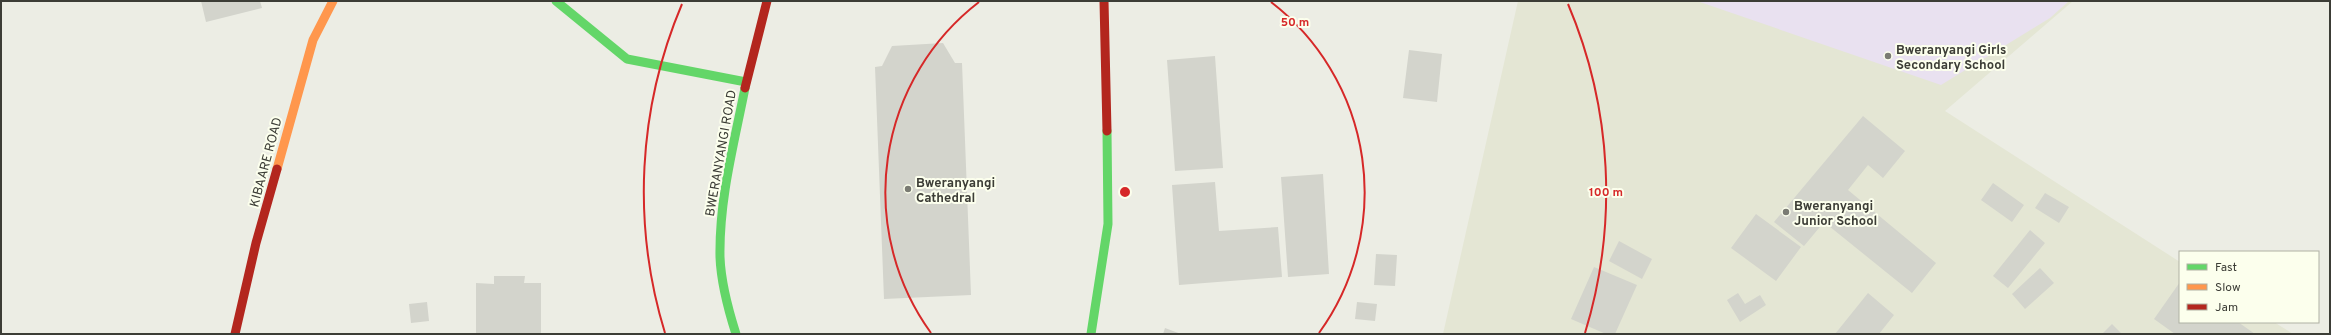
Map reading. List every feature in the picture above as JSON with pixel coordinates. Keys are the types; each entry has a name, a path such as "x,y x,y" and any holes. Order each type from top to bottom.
{"street":[{"name":"KIBAARE ROAD","path":"235,334 256,243 313,40 333,1"},
{"path":"556,1 627,59 746,82"},
{"name":"BWERANYANGI ROAD","path":"736,334 726,301 720,258 721,209 746,82 767,1"},
{"path":"1092,334 1108,224 1107,53 1104,1"}],"shaded area":[{"name":"Bweranyangi Junior School","path":"1518,1 2073,1 1945,111 2179,261 2179,323 2276,323 2293,334 1443,334"},
{"path":"1697,1 2069,1 2050,18 1941,85"}],"building":[{"path":"201,1 260,1 262,8 206,22"},
{"path":"943,43 955,63 962,63 971,295 884,299 875,67 882,66 892,46"},
{"path":"1409,50 1442,54 1437,102 1403,98"},
{"path":"1215,56 1223,168 1175,171 1167,60"},
{"path":"1863,116 1905,151 1883,178 1868,165 1848,190 1936,263 1912,293 1824,222 1804,246 1774,222"},
{"path":"1323,174 1329,274 1288,277 1281,177"},
{"path":"1215,182 1219,231 1278,227 1282,277 1179,285 1172,185"},
{"path":"1993,183 2024,205 2012,222 1981,200"},
{"path":"2045,193 2069,207 2059,223 2035,208"},
{"path":"1756,214 1801,247 1776,281 1731,248"},
{"path":"2030,230 2045,243 2008,288 1993,276"},
{"path":"1619,241 1652,259 1642,279 1609,261"},
{"path":"1376,254 1397,255 1395,286 1374,285"},
{"path":"1594,267 1637,285 1615,334 1606,334 1571,319"},
{"path":"2040,268 2054,283 2025,309 2012,294"},
{"path":"494,276 525,276 524,283 541,283 541,334 476,334 476,283 494,284"},
{"path":"2179,283 2179,323 2239,323 2255,334 2175,334 2154,319"},
{"path":"1738,293 1745,304 1760,295 1766,305 1740,322 1727,300"},
{"path":"1868,293 1894,315 1879,334 1835,334"},
{"path":"427,302 429,321 411,323 409,304"},
{"path":"1357,302 1377,304 1375,321 1355,319"},
{"path":"2112,324 2122,334 2102,334"},
{"path":"1165,328 1181,334 1163,334"}],"traffic: fast":[{"path":"556,1 627,59 746,82"},
{"path":"736,334 723,286 720,257 720,235 728,172 745,88"},
{"path":"1091,334 1108,224 1107,131"}],"traffic: slow":[{"path":"277,169 313,40 333,1"}],"traffic: jam":[{"path":"745,88 767,1"},
{"path":"1104,1 1107,131"},
{"path":"235,334 256,243 277,169"}],"place":[{"name":"Bweranyangi Girls Secondary School","path":"1888,56"},
{"name":"Bweranyangi Cathedral","path":"908,189"},
{"name":"Bweranyangi Junior School","path":"1786,212"}]}
